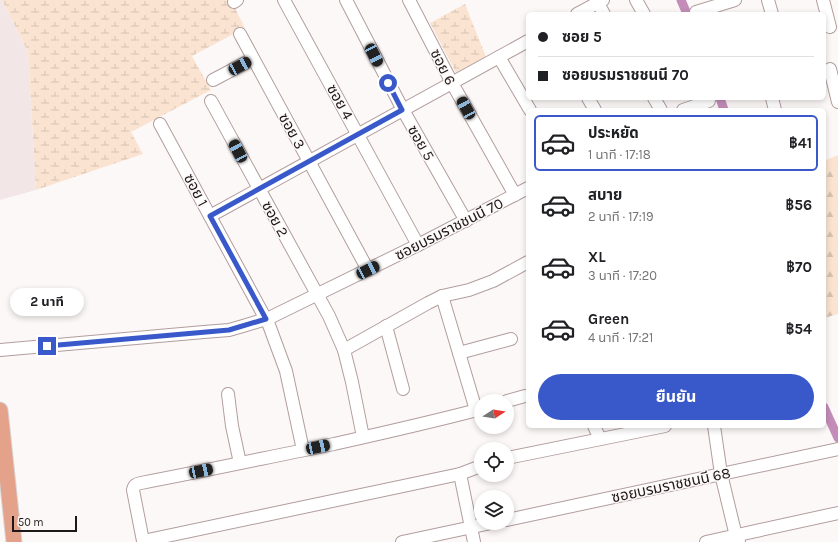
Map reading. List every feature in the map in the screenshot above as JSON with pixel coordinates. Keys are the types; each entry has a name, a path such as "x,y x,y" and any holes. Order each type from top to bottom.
{"main road":[{"path":"0,410 14,542"},
{"path":"0,492 5,542"}],"street":[{"name":"ซอย 4","path":"284,0 418,245"},
{"name":"ซอย 5","path":"346,0 402,110 466,221"},
{"name":"ซอย 6","path":"409,0 452,83 515,195"},
{"path":"636,0 643,12"},
{"path":"696,12 735,0"},
{"path":"768,0 771,12"},
{"path":"823,0 830,27"},
{"path":"581,12 600,1 603,12"},
{"name":"ซอย 3","path":"240,34 368,270"},
{"path":"210,216 526,42"},
{"path":"499,57 529,108"},
{"path":"214,80 253,59"},
{"path":"831,69 838,102"},
{"name":"ซอย 2","path":"211,101 317,295 344,350 363,437"},
{"path":"686,108 694,102 709,101"},
{"name":"ซอย 1","path":"160,124 271,330 286,371 303,450"},
{"name":"ซอยบรมราชชนนี 70","path":"0,350 229,330 266,319 368,270 526,189"},
{"path":"344,350 428,302 442,296 469,290 493,281 526,263"},
{"path":"442,296 474,394"},
{"path":"386,326 403,389"},
{"path":"460,353 511,339"},
{"path":"228,394 232,426 240,463"},
{"path":"514,399 525,396"},
{"path":"474,410 435,421 363,437 140,483 136,485 133,490 143,542 460,474 474,469"},
{"path":"595,428 600,439"},
{"path":"514,457 651,428"},
{"path":"714,428 721,474 738,539"},
{"name":"ซอยบรมราชชนนี 68","path":"514,518 836,450"},
{"path":"460,474 474,542"},
{"path":"706,542 738,539 838,513"},
{"path":"402,542 474,526"}],"shaded area":[{"path":"0,0 2,0 28,52 36,190 0,200"}],"green space":[{"path":"2,0 231,0 245,28 192,56 211,90 131,132 143,154 36,190 28,52"},
{"path":"465,4 486,57 456,73 430,23"},
{"path":"838,155 838,314 826,317 826,160"}],"waterway":[{"path":"681,0 686,12"},
{"path":"721,100 723,108"},
{"path":"826,411 838,438"}],"route":[{"path":"47,346 229,330 266,319 210,216 402,110 388,83"}]}
